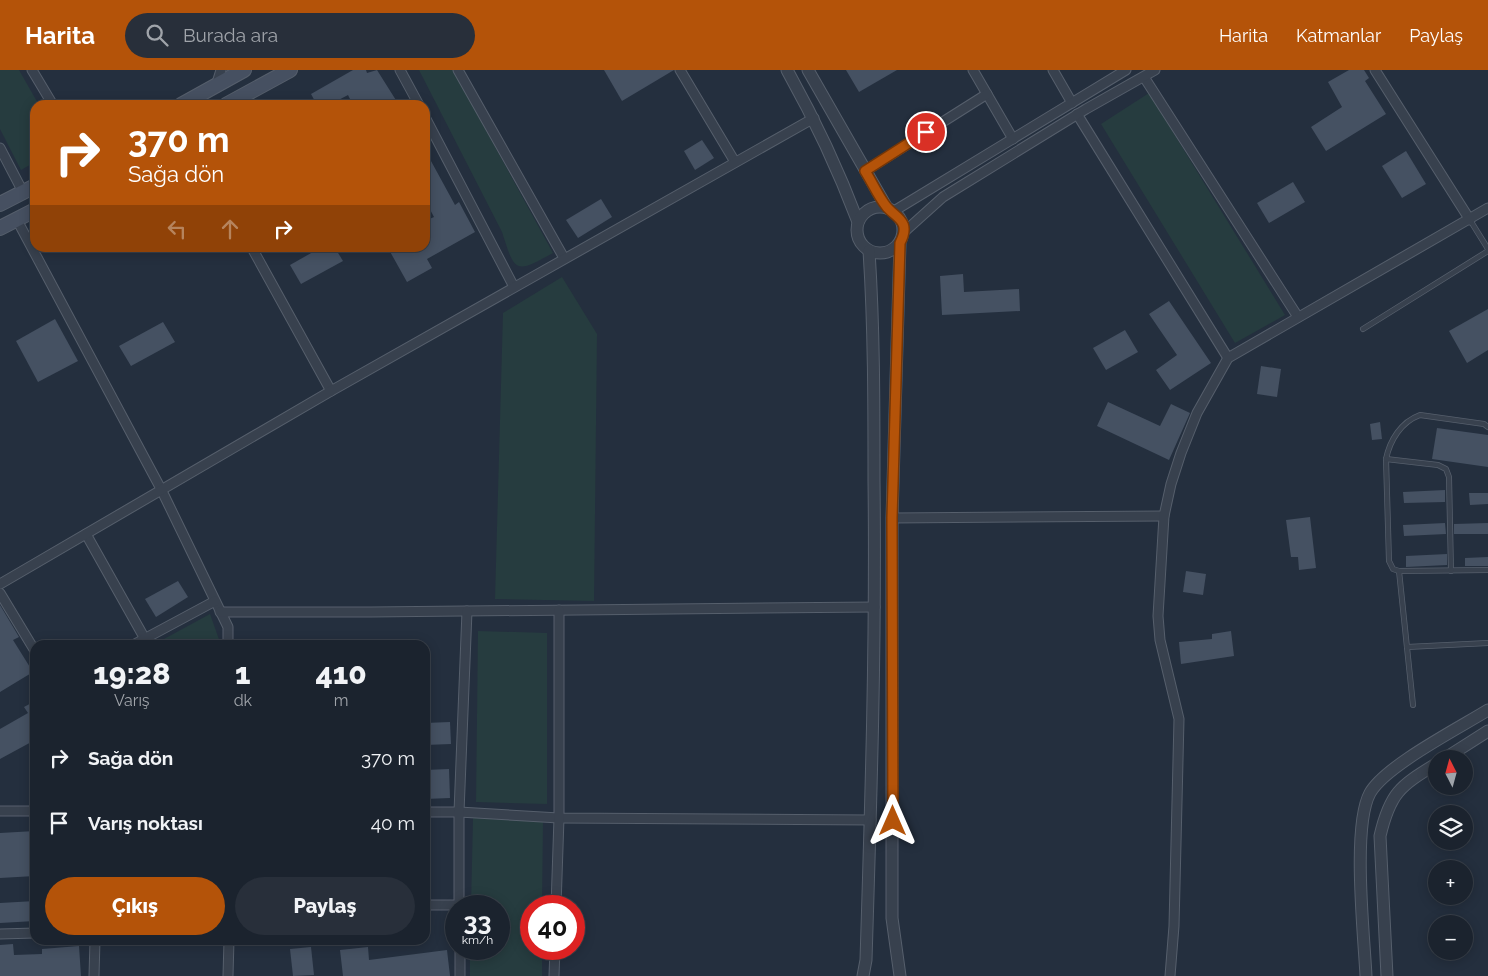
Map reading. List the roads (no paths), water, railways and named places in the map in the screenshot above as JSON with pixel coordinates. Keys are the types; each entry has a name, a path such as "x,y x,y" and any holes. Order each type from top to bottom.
{"main road":[{"path":"190,100 244,70"},
{"path":"235,100 290,70"},
{"path":"0,204 29,189"},
{"path":"0,228 30,213"}],"street":[{"path":"32,70 50,100"},
{"path":"216,86 220,70"},
{"path":"400,70 416,100"},
{"path":"458,70 564,258"},
{"path":"680,70 735,162"},
{"path":"787,70 814,118 840,175 858,222 857,237 869,251 873,314 875,607 871,820 866,960 863,976"},
{"path":"808,70 865,171 890,210 902,222 892,518 892,918 900,976"},
{"path":"973,70 1013,139"},
{"path":"1053,70 1072,103"},
{"path":"858,222 866,211 880,207 890,210 1013,139 1126,70"},
{"path":"869,251 889,252 943,198 1077,114 1155,70"},
{"path":"1376,70 1470,220"},
{"path":"1144,77 1298,317"},
{"path":"865,171 987,94"},
{"path":"1077,114 1228,358"},
{"path":"0,584 331,391 814,118"},
{"path":"430,127 514,287"},
{"path":"0,148 29,189"},
{"path":"1170,976 1174,916 1179,719 1159,632 1158,616 1164,516 1170,484 1197,413 1228,358 1488,208"},
{"path":"16,220 30,246"},
{"path":"33,252 162,489 228,626 228,640"},
{"path":"254,252 331,391"},
{"path":"892,518 1164,516"},
{"path":"86,534 144,639 215,601"},
{"path":"0,593 30,643"},
{"path":"220,612 875,607"},
{"path":"556,895 559,818 559,610"},
{"path":"459,895 459,812 467,611"},
{"path":"1366,976 1360,860 1362,813 1370,792 1389,771 1488,710"},
{"path":"1458,750 1488,731"},
{"path":"1387,976 1380,836 1384,819 1394,798 1404,784 1428,769"},
{"path":"0,811 30,811"},
{"path":"430,812 559,818 871,820"},
{"path":"430,906 445,906"},
{"path":"0,934 30,934"},
{"path":"94,976 95,945"},
{"path":"228,976 229,945"},
{"path":"460,960 460,976"},
{"path":"554,976 555,960"}],"lane":[{"path":"1363,329 1488,250 1470,220"},
{"path":"1488,427 1484,424 1420,415 1410,418 1396,434 1389,446 1386,459 1389,561 1393,569 1400,572 1488,570"},
{"path":"1386,459 1438,465 1446,469 1449,477 1451,571"},
{"path":"1400,572 1413,705"},
{"path":"1407,647 1488,644"}]}
